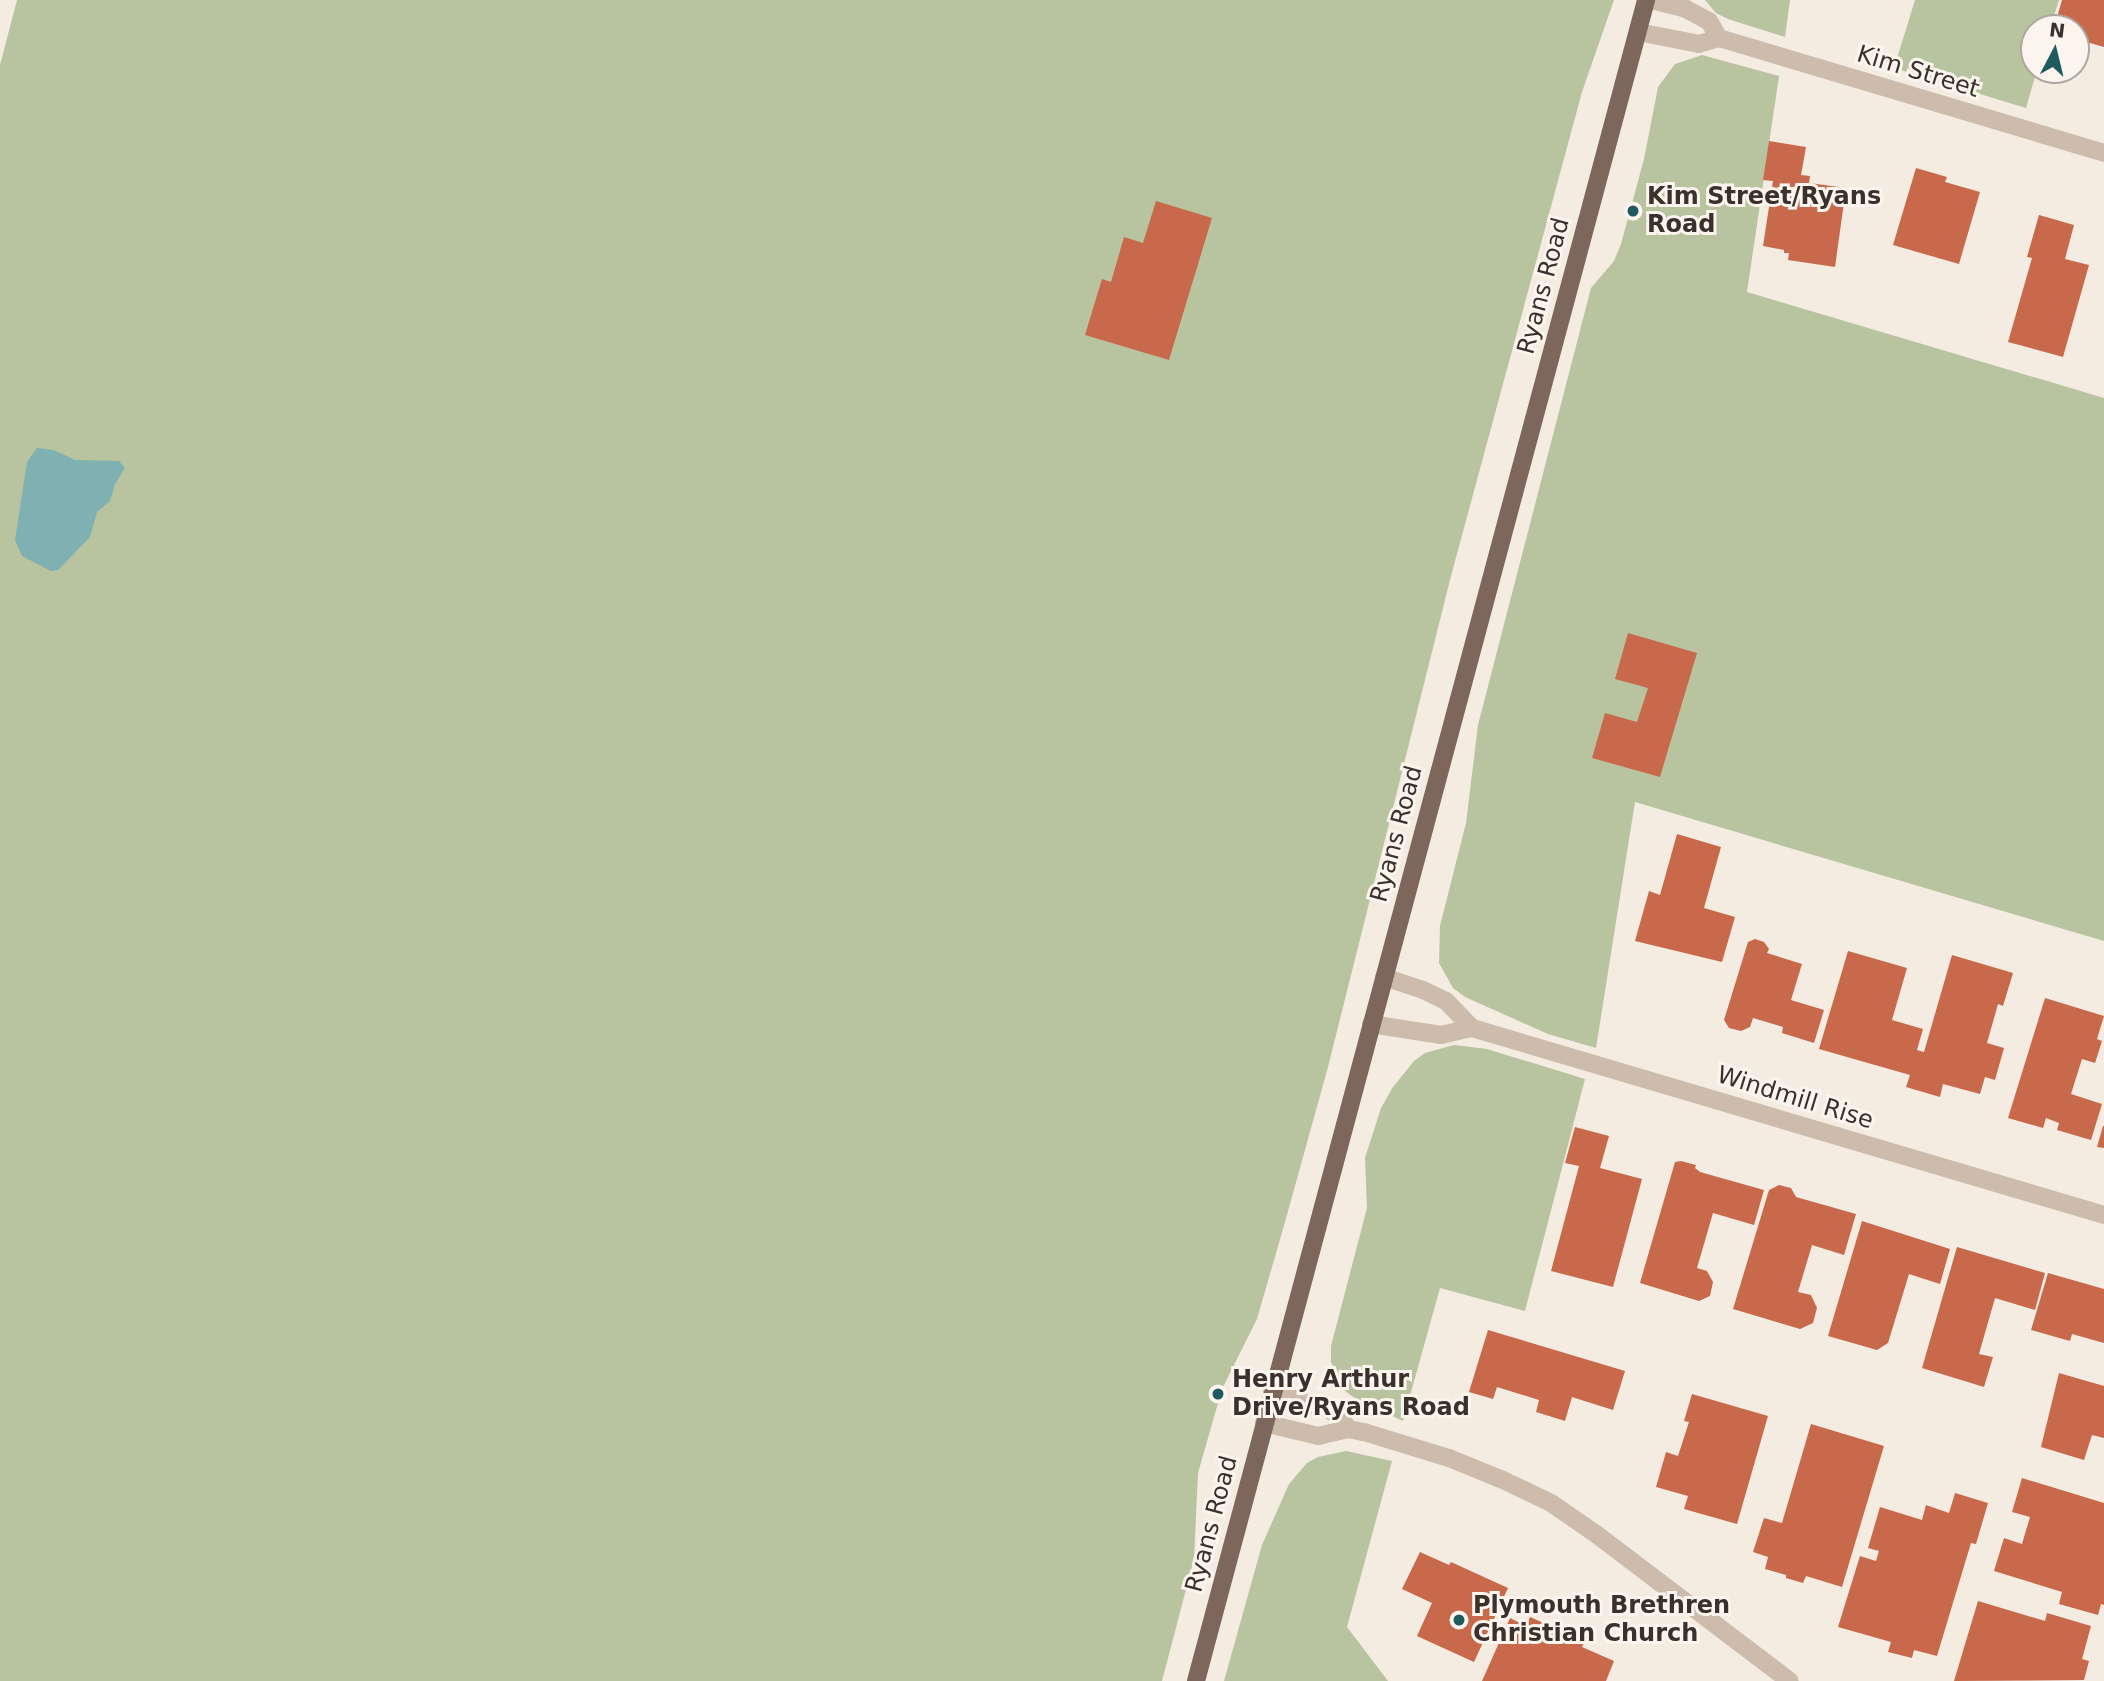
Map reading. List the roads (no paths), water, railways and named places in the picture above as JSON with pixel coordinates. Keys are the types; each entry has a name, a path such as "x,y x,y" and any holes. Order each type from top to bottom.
{"main road":[{"name":"Ryans Road","path":"1196,1681 1648,0"}],"street":[{"name":"Kim Street","path":"1648,0 1686,9 1709,21 1719,38"},
{"name":"Kim Street","path":"1638,32 1699,44 1719,38 2104,153"},
{"name":"Windmill Rise","path":"1384,977 1423,990 1446,1002 1472,1028 2104,1215"},
{"name":"Windmill Rise","path":"1371,1024 1441,1035 1472,1028"},
{"path":"1272,1392 1330,1410 1342,1419 1348,1429"},
{"path":"1264,1423 1318,1436 1348,1429 1449,1458 1551,1503 1790,1681"}],"water":[{"path":"37,448 54,450 75,460 119,461 125,468 115,484 110,501 97,512 90,537 58,570 51,571 22,556 15,540 27,462"}],"place":[{"name":"Kim Street/Ryans Road","path":"1633,211"},
{"name":"Henry Arthur Drive/Ryans Road","path":"1218,1394"},
{"name":"Plymouth Brethren Christian Church","path":"1459,1620"}]}
